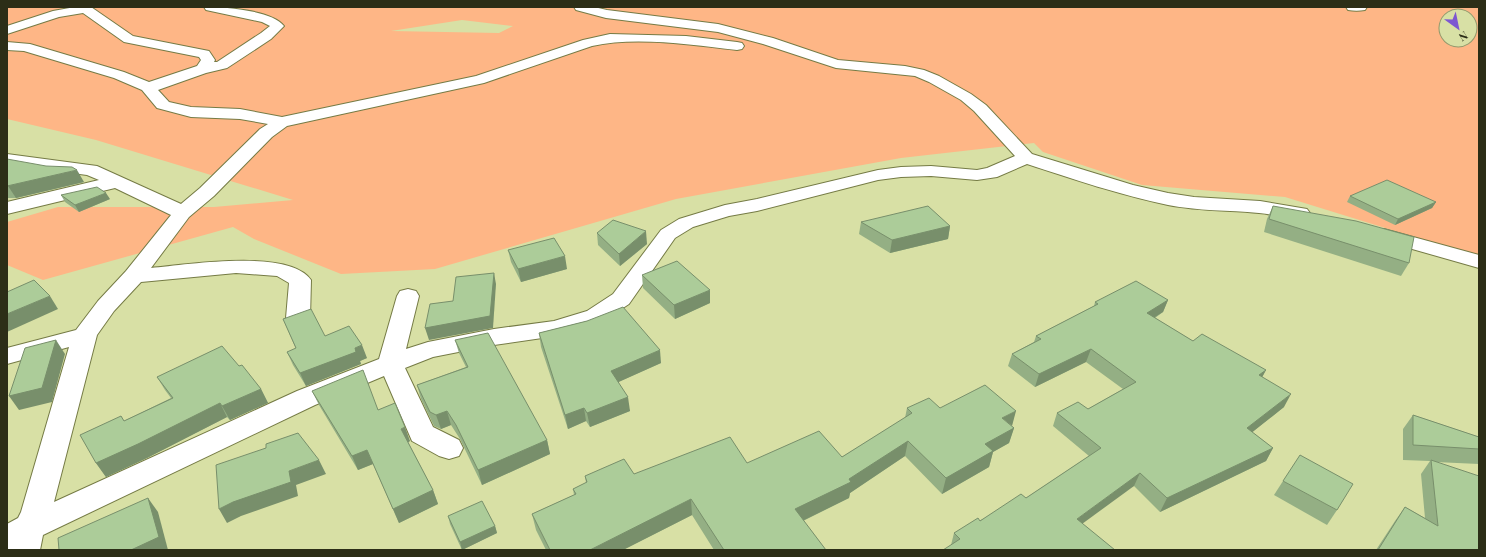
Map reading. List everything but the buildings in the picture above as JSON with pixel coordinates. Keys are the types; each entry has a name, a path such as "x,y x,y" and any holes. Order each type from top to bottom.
{"street":[{"path":"148,88 202,69 222,65 266,36 277,26 266,19 210,7"},
{"path":"580,7 606,14 718,28 768,41 836,64"},
{"path":"1352,7 1360,7"},
{"path":"7,30 57,14 84,8 129,39 204,54 208,60 202,69"},
{"path":"20,539 36,512 89,327 134,276 182,213 207,192 266,133 282,122 480,80 588,43 610,38 648,38 721,44 755,49 769,54 825,64 905,70 920,73 966,97 980,108 1026,158 1128,190 1168,199 1194,203 1260,207 1321,216"},
{"path":"7,46 25,47 119,74 148,88 163,105 170,107 191,112 240,114 282,122"},
{"path":"20,539 306,398 390,364 428,350 556,328 594,316 621,299 668,234 686,223 726,211 757,206 878,175 900,172 931,171 976,175 991,173 1026,158"},
{"path":"7,159 91,170 166,204 182,213"},
{"path":"7,208 115,182"},
{"path":"1366,229 1479,262"},
{"path":"134,276 236,267 282,270 300,280 298,318"},
{"path":"408,296 390,364 422,434 449,448"},
{"path":"7,356 86,335"}],"shaded area":[{"path":"7,7 1479,7 1479,257 1285,197 1142,185 1043,152 1034,143 901,158 676,199 435,269 341,274 254,239 233,227 43,280 7,265 7,222 58,207 214,207 293,200 96,140 7,119","holes":["462,20 513,26 499,33 391,31"]}]}
